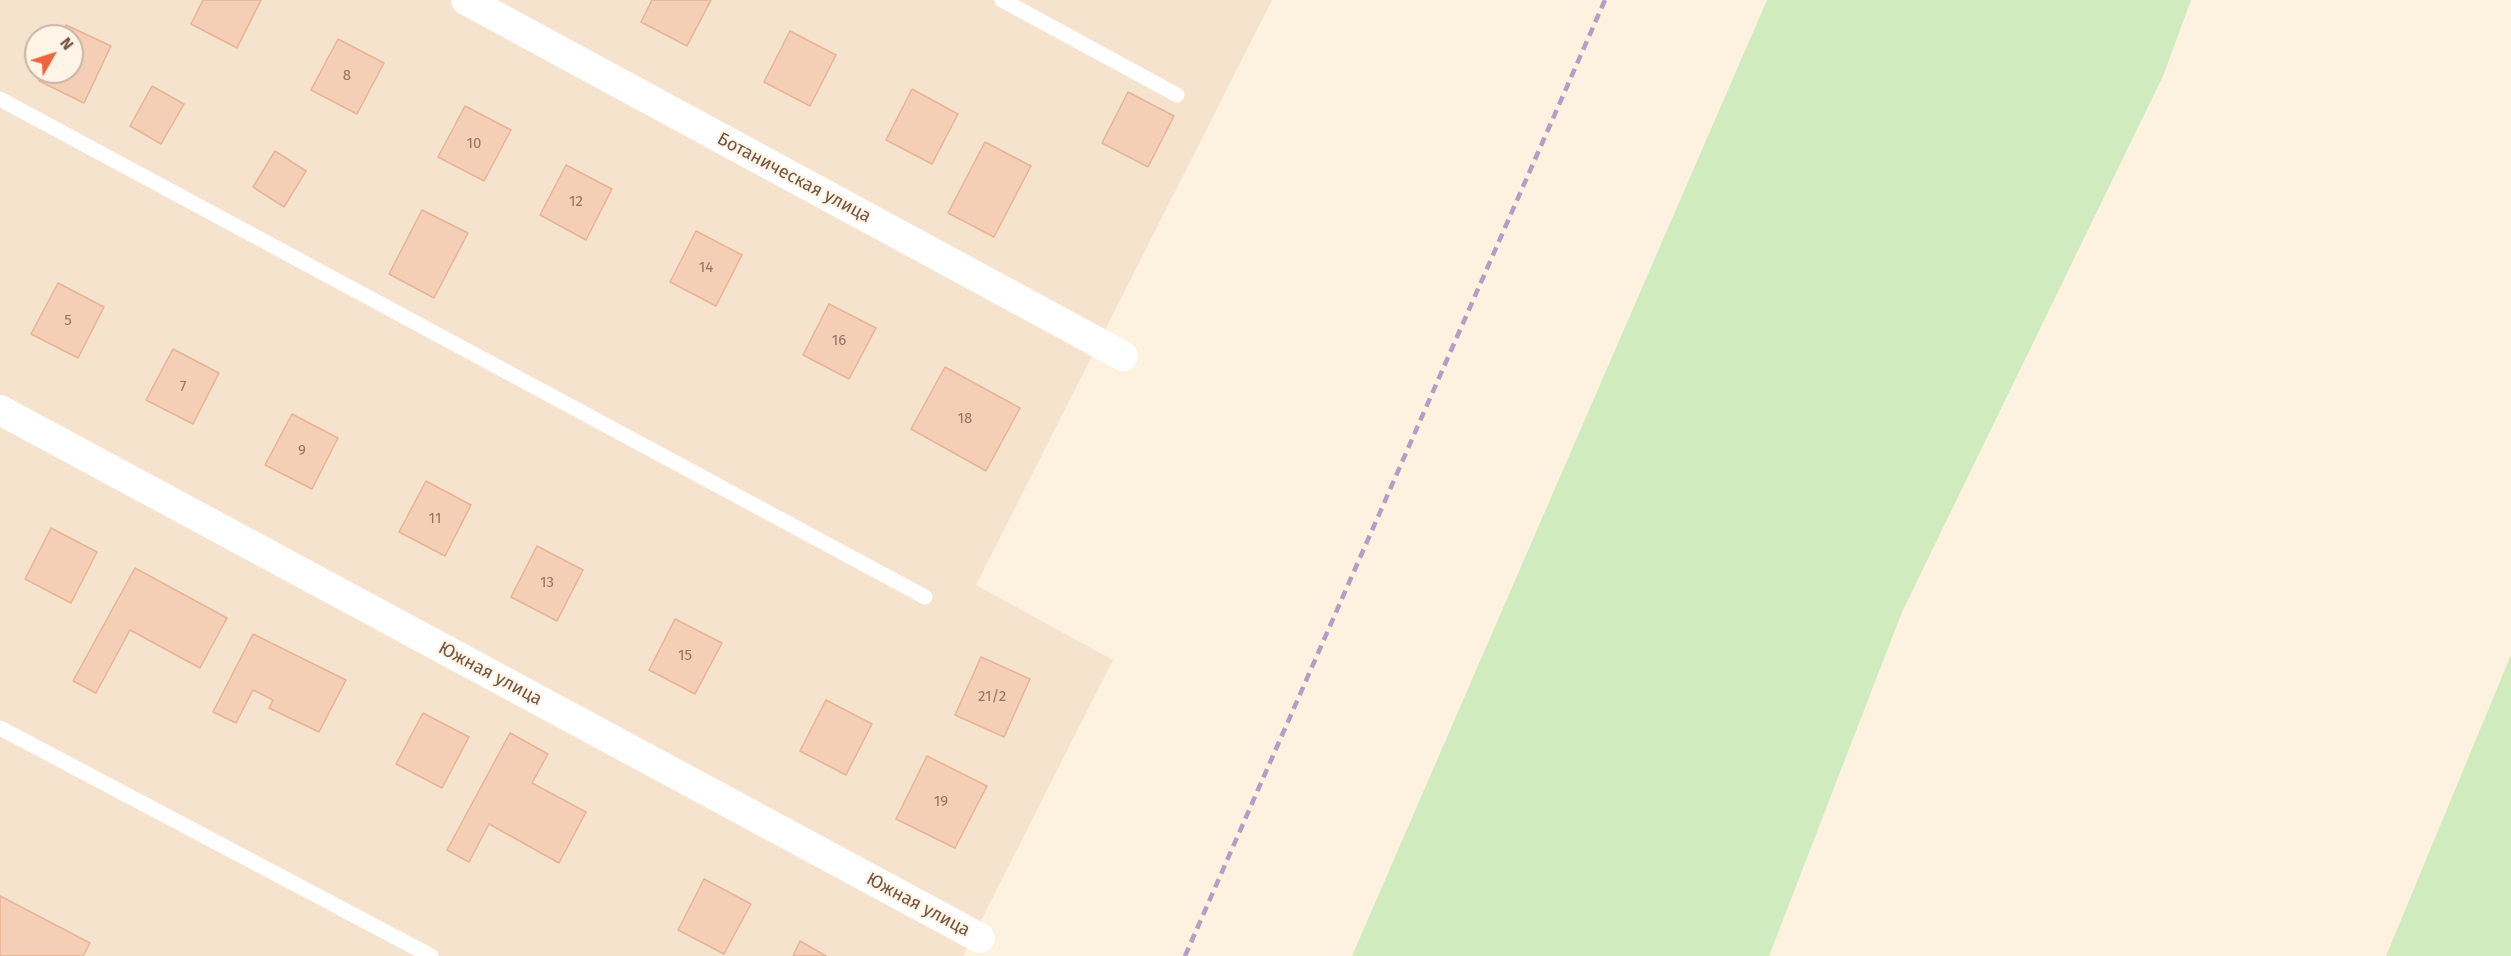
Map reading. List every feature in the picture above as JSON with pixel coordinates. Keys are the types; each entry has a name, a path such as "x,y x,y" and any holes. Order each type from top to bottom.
{"street":[{"name":"Ботаническая улица","path":"466,0 1123,356"},
{"name":"Южная улица","path":"0,410 980,938"}],"lane":[{"path":"1002,0 1177,95"},
{"path":"0,99 925,597"},
{"path":"0,728 431,956"}],"shaded area":[{"path":"0,0 1272,0 976,585 1113,660 963,956 0,956"}],"green space":[{"path":"1767,0 2191,0 2163,76 1902,612 1769,956 1352,956"},
{"path":"2511,655 2511,956 2386,956"}],"building":[{"path":"203,0 261,0 237,48 191,24"},
{"path":"652,0 711,0 687,46 641,22"},
{"path":"790,31 836,55 810,106 764,82"},
{"path":"84,33 111,46 84,103 45,84 84,84"},
{"path":"338,39 384,63 357,114 311,90"},
{"path":"152,86 184,104 161,144 130,126"},
{"path":"912,89 958,114 932,164 886,140"},
{"path":"1128,92 1174,116 1148,167 1102,143"},
{"path":"465,106 511,130 484,181 438,157"},
{"path":"985,142 1031,166 994,237 948,213"},
{"path":"275,151 306,171 284,207 253,187"},
{"path":"566,165 612,189 586,240 540,215"},
{"path":"422,210 468,233 434,298 389,274"},
{"path":"696,231 742,255 716,306 670,282"},
{"path":"58,283 104,307 78,358 31,334"},
{"path":"829,304 876,328 849,379 803,355"},
{"path":"173,349 219,373 193,424 146,400"},
{"path":"945,367 1020,408 986,471 911,429"},
{"path":"292,414 338,438 312,489 265,465"},
{"path":"426,481 471,505 445,556 399,532"},
{"path":"51,528 97,552 71,603 25,579"},
{"path":"537,546 583,570 557,621 511,597"},
{"path":"135,568 227,618 200,668 130,630 96,693 73,681"},
{"path":"675,619 722,643 695,694 649,670"},
{"path":"253,634 346,680 319,732 269,708 273,700 253,690 236,723 213,712"},
{"path":"981,657 1030,679 1004,737 955,715"},
{"path":"826,700 872,724 846,775 800,751"},
{"path":"423,713 469,737 442,788 396,764"},
{"path":"510,733 548,754 532,783 586,812 559,863 489,824 469,862 447,850"},
{"path":"927,756 987,786 955,848 896,819"},
{"path":"704,879 751,904 724,954 678,930"},
{"path":"0,896 90,943 83,956 0,956"},
{"path":"800,941 826,956 793,956"}],"railway":[{"path":"1185,956 1605,0"}]}
